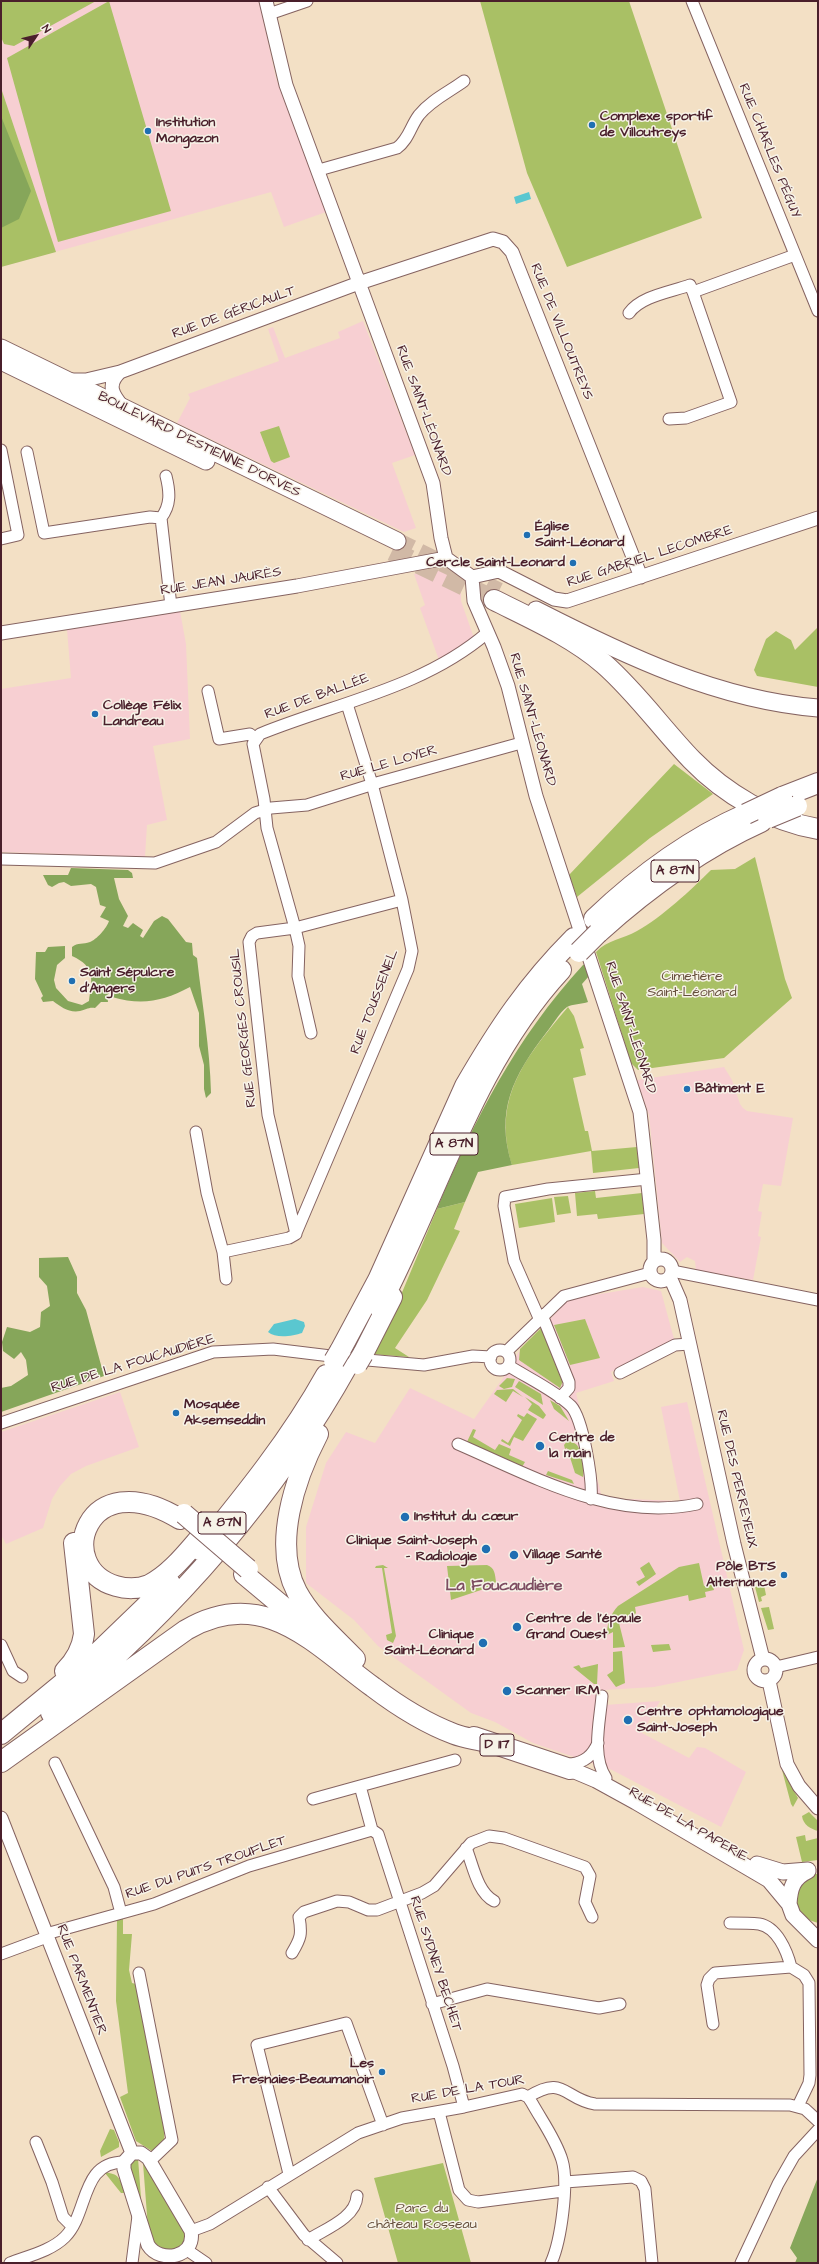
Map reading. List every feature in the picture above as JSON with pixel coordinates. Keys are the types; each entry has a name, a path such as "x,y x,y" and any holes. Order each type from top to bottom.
{"highway":[{"path":"496,595 585,649 628,687 692,760 733,794 778,817 818,829"},
{"name":"A 87N","path":"1,1753 85,1684 152,1622 226,1540 314,1422 350,1358 378,1280 465,1086 501,1024 526,990 577,945 596,926 753,818 790,802 818,783"},
{"name":"A 87N","path":"790,802 818,798"},
{"name":"A 87N","path":"1,1734 85,1665 178,1575 254,1483 295,1424 350,1358 390,1303 421,1220 470,1110 497,1059 538,998 577,945"},
{"path":"350,1358 303,1466 290,1511 287,1552 292,1579 301,1598 362,1667"},
{"path":"182,1516 141,1502 123,1501 111,1504 97,1513 88,1526 83,1545 87,1562 95,1574 113,1586 137,1588 154,1581 171,1568 192,1546 295,1424"},
{"path":"1,1725 66,1669 78,1656 82,1646 83,1618 74,1547 77,1527 86,1511 106,1496 132,1490 160,1498 361,1672 427,1714"},
{"path":"246,1571 362,1667 427,1714"},
{"path":"1,1762 186,1630 210,1619 240,1614 263,1616 286,1623 310,1638 372,1687 413,1714 455,1734 487,1742"},
{"name":"D 117","path":"427,1714 487,1742 571,1766"},
{"name":"D 117","path":"427,1714 571,1766"}],"main road":[{"name":"BOULEVARD D'ESTIENNE D'ORVES","path":"1,348 125,408 395,546 1,361"},
{"path":"496,595 637,658 721,689 765,701 818,708"},
{"name":"RUE DE LA PAPERIE","path":"571,1766 606,1778 754,1863 774,1871 813,1869"},
{"name":"D 117","path":"571,1766 636,1802 769,1880 789,1904"},
{"path":"813,1869 799,1875 793,1883 789,1904 793,1915 818,1940"}],"street":[{"name":"RUE SAINT-LÉONARD","path":"266,1 284,79 319,170 433,483 441,538 446,558"},
{"path":"269,14 307,1"},
{"name":"RUE CHARLES PÉGUY","path":"692,1 817,308"},
{"path":"319,170 397,148 405,142 418,116 436,99 464,81"},
{"name":"RUE DE VILLOUTREYS","path":"359,283 493,239 503,242 512,252 641,577"},
{"path":"693,292 795,255"},
{"name":"RUE DE GÉRICAULT","path":"65,379 86,380 120,372 359,283"},
{"path":"629,313 634,306 690,285 693,292 731,402 686,418 669,419"},
{"path":"120,372 114,379 111,388 113,394 125,408"},
{"path":"1,450 18,535 1,538"},
{"path":"26,452 44,533 150,517 161,518"},
{"path":"166,476 170,491 167,510 161,518 171,606"},
{"name":"RUE GABRIEL LECOMBRE","path":"472,577 499,571 563,602 818,518"},
{"path":"446,558 472,577"},
{"name":"RUE JEAN JAURÈS","path":"1,633 297,586 446,558"},
{"name":"RUE SAINT-LÉONARD","path":"472,577 474,601 494,647 508,686 536,796 640,1112 654,1240 655,1265"},
{"name":"RUE DE BALLÉE","path":"265,810 253,749 255,738 266,732 347,704 420,675 487,633"},
{"path":"208,691 219,740 250,734 255,738"},
{"name":"RUE TOUSSENEL","path":"296,1234 411,960 411,942 402,900 372,784 347,704"},
{"name":"RUE LE LOYER","path":"265,810 307,805 372,784 522,743"},
{"path":"1,859 155,863 216,842 255,813 265,810 272,849 299,946 298,976 311,1033"},
{"name":"RUE GEORGES CROUSIL","path":"296,1234 268,1116 249,942 252,936 257,933 295,928 402,900"},
{"path":"196,1132 207,1193 223,1252 226,1279"},
{"path":"560,1398 569,1388 569,1382 541,1317 514,1261 504,1206 505,1197 555,1188 648,1179"},
{"path":"223,1252 289,1238 296,1234"},
{"path":"668,1277 670,1264 655,1265 654,1280 668,1277 818,1300"},
{"name":"RUE DE LA FOUCAUDIÈRE","path":"1,1423 213,1352 277,1349 414,1365 424,1365 473,1356 491,1357 498,1350 506,1352 541,1317 567,1294 655,1265"},
{"name":"RUE DES PERREYEUX","path":"668,1277 678,1292 734,1544 763,1660"},
{"path":"620,1373 675,1345 690,1344"},
{"path":"491,1357 491,1364 496,1369 503,1370 509,1366 510,1359 506,1352"},
{"path":"509,1366 560,1398 573,1409 577,1418 591,1476 591,1499"},
{"path":"458,1444 535,1478 591,1499 606,1503 661,1509 696,1504"},
{"path":"1,1645 13,1671 22,1677"},
{"path":"776,1667 818,1657"},
{"path":"763,1660 771,1661 776,1667 775,1675 768,1681 760,1680 754,1672 757,1663 763,1660"},
{"path":"768,1681 787,1764 797,1783 818,1808"},
{"path":"602,1696 598,1760 601,1771 606,1778"},
{"path":"571,1766 581,1763 593,1754 599,1741"},
{"path":"312,1799 455,1760"},
{"path":"55,1763 114,1888 121,1913"},
{"name":"RUE SYDNEY BECHET","path":"360,1786 374,1831 378,1834 464,2107"},
{"name":"RUE PARMENTIER","path":"1,1818 47,1935 128,2157 124,2169 148,2246 155,2259"},
{"name":"RUE DU PUITS TROUFLET","path":"1,1954 47,1935 194,1890 249,1866 374,1831"},
{"path":"292,1953 300,1940 302,1929 299,1917 304,1912 337,1901 349,1902 368,1910 377,1910 422,1893 434,1886 466,1848 483,1837 499,1837 585,1867 590,1876 585,1902 592,1917"},
{"path":"466,1848 481,1888 486,1896 494,1901"},
{"path":"730,1923 760,1924 766,1926 779,1938 788,1954 791,1966"},
{"path":"713,2024 707,1985 709,1979 715,1973 791,1966 804,1975 809,1983 810,2084 798,2106 818,2121"},
{"path":"139,1973 172,2140 150,2161"},
{"path":"432,2004 486,1989 599,2008 620,2004"},
{"path":"289,2174 257,2045 346,2023 383,2124"},
{"name":"RUE DE LA TOUR","path":"191,2231 210,2224 350,2137 402,2118 464,2107 520,2094 528,2097 540,2090 552,2086 564,2089 585,2102 595,2104 798,2106"},
{"path":"528,2097 560,2154 565,2171 560,2240 551,2263"},
{"path":"439,2112 459,2190 468,2200 478,2202 633,2177 641,2180 645,2189 652,2263"},
{"path":"741,2263 778,2184 794,2156 818,2130"},
{"path":"36,2142 64,2217 72,2226"},
{"path":"749,2263 802,2148"},
{"path":"10,2263 38,2258 60,2241 72,2226 97,2171 108,2164 141,2153 150,2161 191,2231 191,2241 187,2250 173,2261 155,2259"},
{"path":"268,2187 308,2240 337,2263"},
{"path":"308,2240 353,2211 357,2196"},
{"path":"132,2263 138,2214"},
{"path":"187,2250 206,2263"}],"shaded area":[{"name":"Institution Mongazon","path":"1,1 259,1 276,78 326,212 284,227 271,192 1,267"},
{"path":"363,321 415,455 392,463 416,528 404,532 177,423 190,398 188,394 279,361 268,329 273,327 285,358 340,338 338,332"},
{"path":"439,570 448,572 457,580 461,592 461,601 474,638 439,660 420,608 425,605 414,574"},
{"name":"Collège Félix Landreau","path":"180,611 186,644 190,739 153,746 167,820 147,825 145,857 1,852 1,689 71,678 67,629"},
{"path":"724,1067 732,1080 740,1104 747,1111 793,1118 781,1186 763,1184 758,1211 762,1212 758,1236 761,1237 753,1280 696,1270 695,1261 687,1257 680,1262 662,1243 649,1115 637,1080"},
{"name":"Village Santé","path":"643,1287 661,1291 674,1339 611,1372 614,1381 576,1393 602,1498 680,1501 661,1407 687,1402 744,1650 737,1670 654,1687 605,1690 605,1705 660,1701 642,1733 689,1758 697,1747 705,1748 746,1772 721,1827 612,1770 533,1743 495,1722 471,1713 378,1646 354,1620 306,1583 306,1527 326,1463 346,1432 375,1443 410,1388 474,1419 508,1371 518,1353 569,1299"},
{"path":"120,1392 139,1447 86,1466 71,1474 60,1486 52,1499 43,1528 6,1544 1,1535 1,1432"}],"green space":[{"path":"1,1 96,1 14,46 4,44 1,37"},
{"path":"109,1 171,211 58,242 7,58"},
{"name":"Complexe sportif de Villoutreys","path":"480,1 629,1 702,218 567,267 527,173"},
{"path":"1,88 56,252 1,267"},
{"path":"1,116 31,191 19,219 1,228"},
{"path":"279,426 290,457 274,463 271,461 260,432"},
{"path":"818,627 818,687 757,676 754,670 766,639 776,631 791,640 795,650"},
{"path":"674,764 713,794 650,838 577,897 569,875"},
{"name":"Cimetière Saint-Léonard","path":"755,857 785,979 792,998 724,1058 638,1070 631,1063 596,952 610,942 632,934 647,925 666,911 711,870 735,869"},
{"path":"71,868 128,870 132,873 133,878 114,878 119,899 128,916 123,926 128,928 133,923 143,930 140,936 143,938 154,921 162,916 168,919 186,942 192,943 193,955 197,958 209,1059 211,1093 206,1098 204,1089 204,1065 199,1046 199,1013 190,987 171,996 152,1001 123,1000 112,997 112,991 107,995 108,1002 101,1002 95,1008 80,1011 69,1010 53,1001 43,1002 41,998 43,996 35,979 36,952 45,952 48,947 65,946 65,958 57,965 54,980 56,988 68,1001 82,1005 89,1001 91,974 89,969 80,960 72,956 72,947 92,941 104,930 109,921 100,917 106,907 100,905 96,887 91,884 71,886 64,882 52,887 48,885 43,875 68,875"},
{"path":"585,964 589,976 582,984 588,1002 569,1006 561,1013 524,1064 510,1095 506,1128 507,1146 512,1165 478,1172 465,1202 437,1209 451,1175 482,1111 517,1050 559,993"},
{"path":"568,1007 574,1016 584,1048 580,1049 586,1075 573,1078 585,1131 588,1131 592,1151 637,1147 639,1168 593,1173 591,1151 512,1165 507,1141 506,1119 510,1098 517,1079 527,1061 539,1043"},
{"path":"595,1191 596,1198 642,1193 644,1214 598,1219 597,1214 577,1216 575,1193"},
{"path":"568,1196 571,1213 557,1215 554,1197"},
{"path":"552,1198 555,1222 519,1228 515,1204"},
{"path":"465,1202 454,1229 460,1231 427,1300 395,1348 409,1357 371,1354 398,1302 437,1209"},
{"path":"68,1257 77,1277 77,1293 86,1310 104,1376 1,1412 1,1388 11,1386 28,1375 26,1360 21,1352 14,1359 3,1351 2,1342 7,1327 30,1332 40,1327 41,1312 50,1306 47,1286 39,1277 39,1258"},
{"path":"585,1319 600,1358 570,1365 554,1325"},
{"path":"541,1328 563,1381 560,1388 519,1360 520,1349"},
{"path":"507,1378 515,1379 512,1387 504,1389 499,1386"},
{"path":"519,1381 541,1394 543,1405 515,1387"},
{"path":"513,1389 523,1397 513,1391 506,1402 494,1394 497,1390"},
{"path":"525,1397 539,1406 546,1415 543,1419 528,1410 532,1404"},
{"path":"550,1400 560,1406 569,1421 554,1409"},
{"path":"527,1413 537,1419 523,1441 514,1437 510,1446 501,1441 502,1439 508,1443 522,1420 517,1416 518,1414 524,1417"},
{"path":"473,1429 476,1430 473,1437 495,1450 499,1444 511,1449 509,1455 525,1462 522,1467 466,1444"},
{"path":"568,1440 577,1445 582,1456 583,1477 575,1473 567,1448 565,1449 564,1445"},
{"path":"548,1471 572,1480 574,1484 546,1475"},
{"path":"649,1562 656,1574 639,1586 636,1582 645,1577 640,1568"},
{"path":"699,1563 704,1586 712,1584 714,1590 705,1592 706,1597 689,1601 688,1595 635,1607 636,1613 633,1616 618,1619 625,1647 613,1648 613,1632 607,1635 611,1616 618,1606 679,1567"},
{"path":"383,1565 388,1568 384,1568 396,1636 393,1643 387,1640 386,1635 392,1633 382,1568 375,1568 376,1566"},
{"path":"487,1565 492,1568 495,1574 496,1582 493,1586 451,1600 447,1566"},
{"path":"764,1585 766,1595 761,1597 762,1601 759,1602 755,1587"},
{"path":"769,1607 774,1629 768,1630 761,1608"},
{"path":"669,1644 671,1650 653,1652 651,1645"},
{"path":"622,1651 625,1683 616,1687 607,1675 613,1671 613,1652"},
{"path":"598,1664 597,1684 594,1684 573,1667 579,1665 581,1668"},
{"path":"782,1770 798,1798 793,1807 791,1804"},
{"path":"809,1812 818,1821 818,1831 810,1828 804,1822 802,1816"},
{"path":"805,1835 806,1841 818,1838 818,1860 802,1862 796,1837"},
{"path":"813,1874 818,1874 818,1923 809,1920 796,1908 795,1889"},
{"path":"123,1918 123,1934 132,1934 129,1970 132,1983 136,1984 165,2125 164,2139 152,2151 136,2141 120,2097 128,2093 116,2001 117,1920"},
{"path":"110,2129 114,2130 119,2142 119,2147 101,2157 100,2151"},
{"path":"138,2158 141,2198 140,2199 129,2164"},
{"path":"143,2163 185,2233 185,2242 176,2253 156,2248 148,2228"},
{"name":"Parc du château Rosseau","path":"443,2163 471,2263 398,2263 374,2178"},
{"path":"105,2173 113,2174 119,2178 125,2193 121,2193"},
{"path":"818,2177 818,2263 795,2263 797,2258 790,2248"}],"water":[{"path":"529,192 531,199 516,204 514,197"},
{"path":"295,1319 304,1322 305,1326 302,1333 289,1336 275,1336 268,1332 274,1324"}],"tunnel":[{"path":"397,541 499,591"},
{"path":"392,551 494,600"}],"place":[{"name":"Complexe sportif de Villoutreys","path":"592,125"},
{"name":"Institution Mongazon","path":"148,131"},
{"name":"Église Saint-Léonard","path":"527,535"},
{"name":"Cercle Saint-Leonard","path":"573,563"},
{"name":"Collège Félix Landreau","path":"95,714"},
{"name":"Saint Sépulcre d'Angers","path":"72,981"},
{"name":"Bâtiment E","path":"687,1089"},
{"name":"Mosquée Aksemseddin","path":"176,1413"},
{"name":"Centre de la main","path":"540,1446"},
{"name":"Institut du cœur","path":"405,1517"},
{"name":"Clinique Saint-Joseph - Radiologie","path":"486,1549"},
{"name":"Village Santé","path":"514,1555"},
{"name":"Pôle BTS Alternance","path":"784,1575"},
{"name":"Centre de l'épaule Grand Ouest","path":"517,1627"},
{"name":"Clinique Saint-Léonard","path":"483,1643"},
{"name":"Scanner IRM","path":"507,1691"},
{"name":"Centre ophtamologique Saint-Joseph","path":"628,1720"},
{"name":"Les Fresnaies-Beaumanoir","path":"382,2072"}],"district":[{"name":"La Foucaudière","path":"504,1587"}]}
